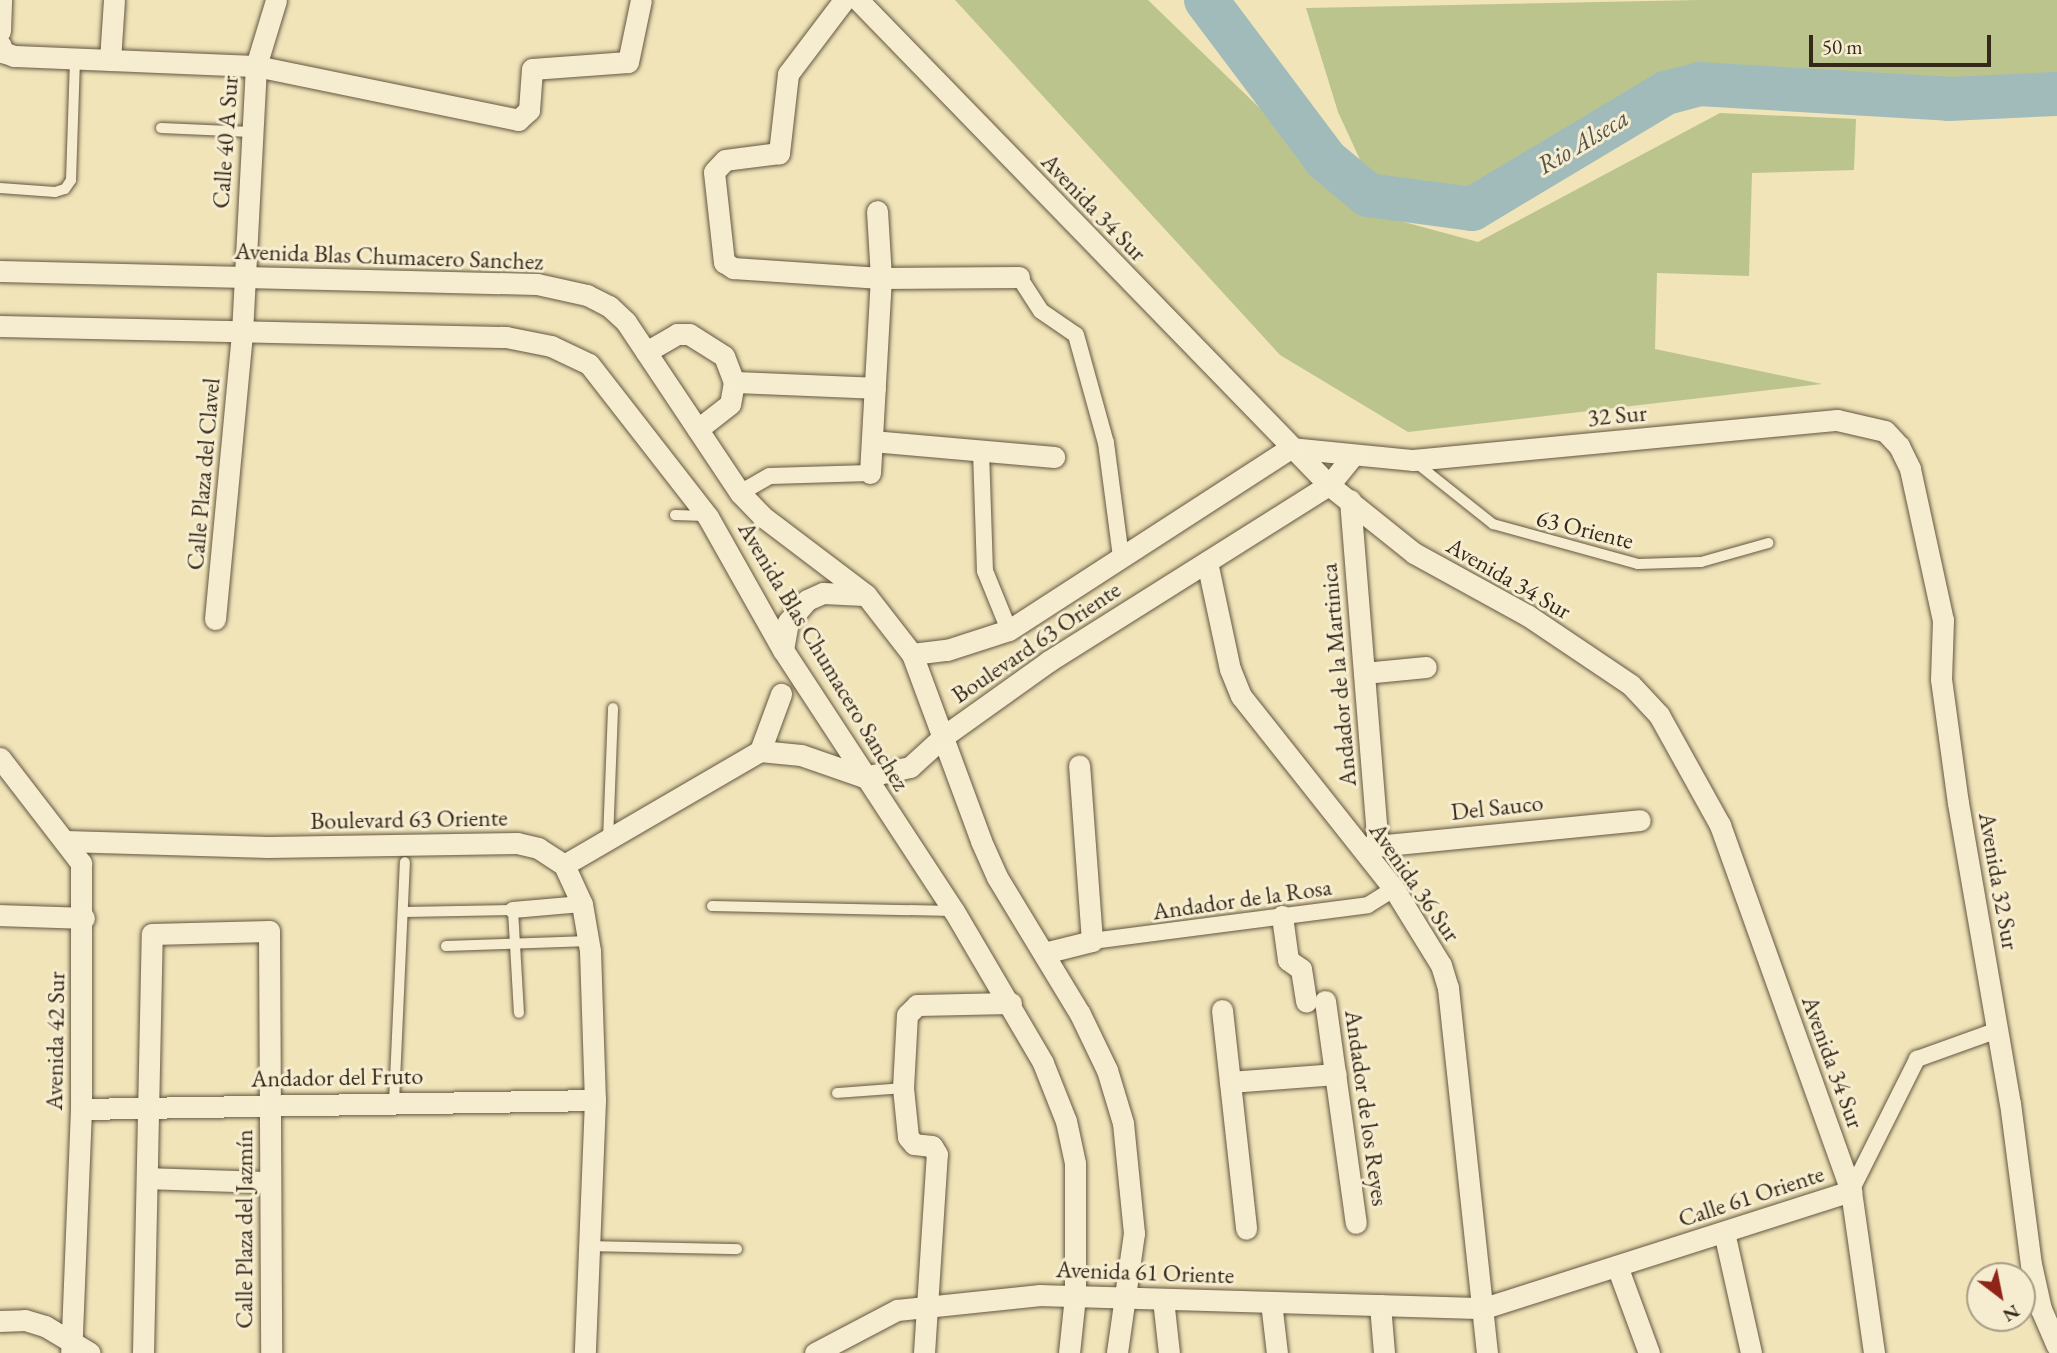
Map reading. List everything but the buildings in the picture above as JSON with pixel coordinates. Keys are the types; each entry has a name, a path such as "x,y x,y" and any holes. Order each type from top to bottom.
{"street":[{"path":"0,30 1,0"},
{"path":"110,60 114,0"},
{"name":"Calle 40 A Sur","path":"242,333 242,276 256,66 276,0"},
{"path":"0,44 4,52 14,56 256,66 525,117 532,69 628,62 641,0"},
{"path":"844,0 788,75 779,153 725,160 714,172 724,262 733,268 881,278 1019,277 1041,311 1076,335 1106,443 1121,557"},
{"name":"Avenida 34 Sur","path":"858,0 1290,448 1329,485 1414,553 1527,615 1631,685 1660,715 1720,825 1851,1191 1874,1353"},
{"path":"740,493 770,476 870,472 881,278 877,211"},
{"name":"Avenida Blas Chumacero Sanchez","path":"0,271 537,284 587,295 609,306 646,352 740,493 762,516 866,595 912,654 997,877 1044,953 1107,1070 1123,1123 1134,1233 1116,1353"},
{"name":"Avenida Blas Chumacero Sanchez","path":"0,326 506,337 571,353 610,386 708,517 783,650 1011,1003 1066,1121 1075,1163 1075,1296 1069,1353"},
{"name":"Calle Plaza del Clavel","path":"215,619 242,333"},
{"path":"646,352 677,334 690,334 715,347 734,383 730,404 698,429"},
{"path":"734,383 875,388"},
{"name":"32 Sur","path":"1290,448 1413,460 1837,420 1885,431"},
{"name":"Avenida 32 Sur","path":"1885,431 1910,469 1943,620 1945,706 1998,1030 2031,1264 2041,1309 2057,1346"},
{"path":"872,441 1054,457"},
{"name":"Boulevard 63 Oriente","path":"912,654 947,650 1009,630 1290,448"},
{"path":"981,451 985,571 1009,630"},
{"path":"1329,485 1353,455"},
{"name":"Boulevard 63 Oriente","path":"864,777 910,767 944,736 1049,661 1329,485"},
{"name":"Andador de la Martinica","path":"1350,500 1364,673 1369,846"},
{"name":"Avenida 36 Sur","path":"1207,562 1230,669 1241,696 1369,846 1429,942 1448,988 1470,1216 1484,1308 1487,1353"},
{"path":"783,650 788,622 807,600 823,593 866,595"},
{"path":"1364,673 1426,667"},
{"path":"760,751 781,694"},
{"path":"586,1353 595,1100 590,942 582,904 564,865 760,751 802,755 864,777"},
{"name":"Avenida 42 Sur","path":"0,758 81,863 84,918 81,1109 71,1347"},
{"path":"1044,953 1092,941 1079,765"},
{"name":"Del Sauco","path":"1369,846 1640,820"},
{"name":"Boulevard 63 Oriente","path":"65,841 268,847 517,843 538,848 564,865"},
{"name":"Andador de la Rosa","path":"1092,941 1368,905 1394,889"},
{"path":"513,910 582,904"},
{"path":"0,915 84,918"},
{"name":"Andador de los Reyes","path":"1282,916 1288,960 1301,969 1316,1001 1336,1073 1356,1223"},
{"name":"Calle Plaza del Jazmín","path":"148,1107 152,934 269,931 271,1353"},
{"path":"924,1353 937,1154 932,1146 909,1142 903,1088 909,1008 1011,1003"},
{"path":"1222,1010 1246,1229"},
{"name":"Calle 61 Oriente","path":"1484,1308 1851,1191 1917,1059 1998,1030"},
{"path":"1230,1082 1336,1073"},
{"name":"Andador del Fruto","path":"81,1109 595,1100"},
{"path":"143,1353 148,1107"},
{"path":"147,1178 270,1182"},
{"path":"1724,1232 1751,1353"},
{"path":"1617,1266 1649,1353"},
{"name":"Avenida 61 Oriente","path":"815,1353 877,1319 926,1304 1075,1296 1484,1308"},
{"path":"1163,1299 1169,1353"},
{"path":"1270,1302 1277,1353"},
{"path":"1380,1305 1384,1353"},
{"path":"0,1321 24,1320 71,1347 90,1353"}],"lane":[{"path":"0,188 55,192 65,189 71,180 75,58"},
{"path":"161,128 252,132"},
{"name":"63 Oriente","path":"1413,460 1493,524 1638,564 1673,566 1701,562 1769,544"},
{"path":"675,515 708,517"},
{"path":"608,840 613,708"},
{"path":"394,1102 405,862"},
{"path":"712,906 954,911"},
{"path":"404,912 513,910 519,1013"},
{"path":"446,946 514,947 590,942"},
{"path":"837,1093 903,1088"},
{"path":"590,1246 737,1249"}],"green space":[{"path":"955,0 1148,0 1367,212 1478,242 1720,113 1856,119 1854,170 1752,173 1749,276 1657,273 1655,349 1822,384 1408,432 1280,355"},
{"path":"1699,0 2057,0 2057,79 1693,73 1459,195 1368,177 1338,112 1306,8"}],"waterway":[{"name":"Rio Alseca","path":"1206,0 1326,160 1368,195 1472,209 1666,93 1699,84 1949,99 2057,94"}]}
